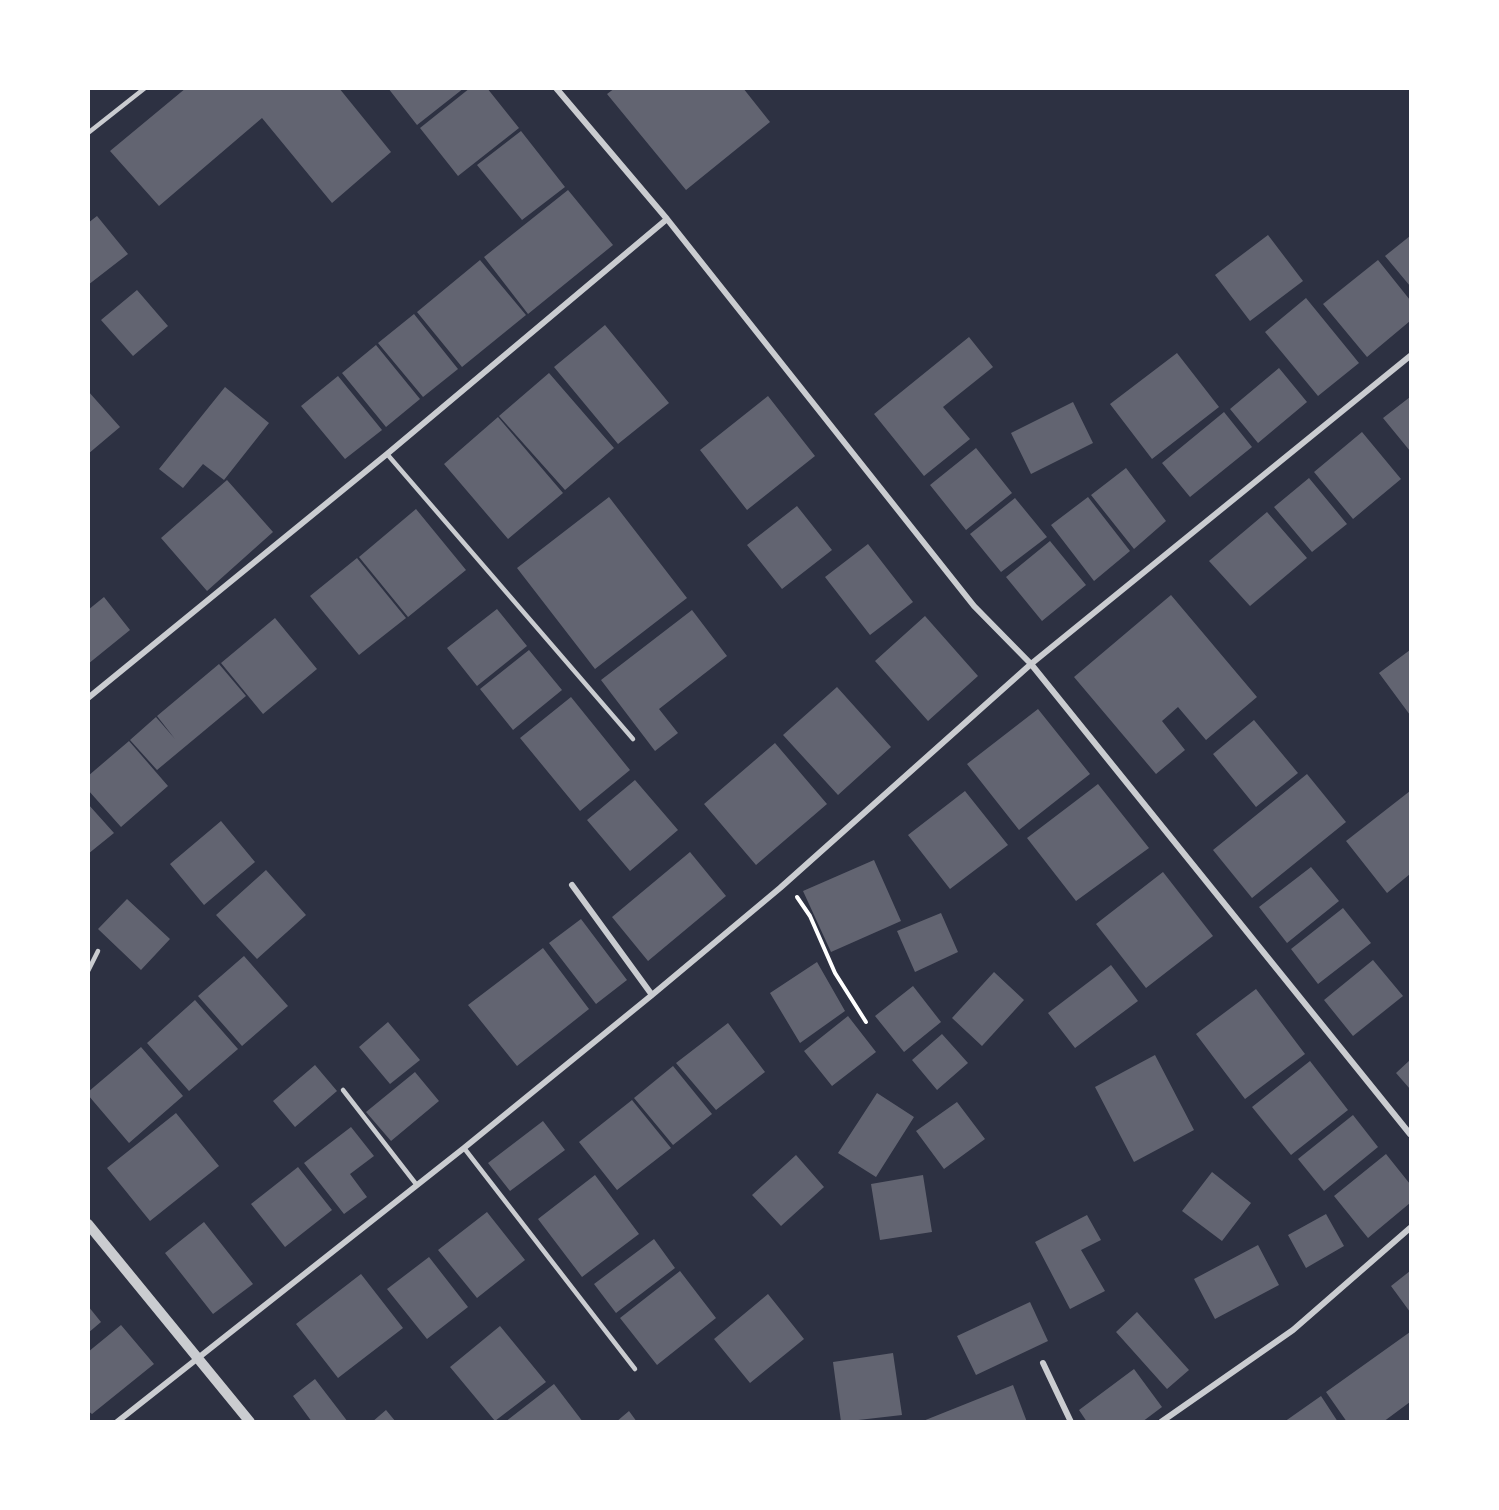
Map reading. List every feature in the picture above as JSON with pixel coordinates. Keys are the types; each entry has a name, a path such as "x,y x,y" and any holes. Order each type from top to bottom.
{"street":[{"path":"556,88 667,219 974,606 1030,664 1410,1134"},
{"path":"88,698 387,454 667,219"},
{"path":"117,1422 464,1148 652,995 780,888 1030,664 1410,356"},
{"path":"572,885 652,995"},
{"path":"88,1224 250,1422"},
{"path":"1161,1422 1293,1330 1410,1228"},
{"path":"1043,1363 1071,1422"}],"lane":[{"path":"88,133 145,88"},
{"path":"387,454 633,739"},
{"path":"88,971 98,951"},
{"path":"343,1090 416,1184"},
{"path":"464,1148 635,1369"}],"path":[{"path":"780,888 803,903 835,973 866,1022"}],"building":[{"path":"186,88 339,88 391,152 332,203 262,118 159,206 110,151"},
{"path":"388,88 464,88 417,125"},
{"path":"470,88 487,88 519,128 458,176 420,128"},
{"path":"615,88 743,88 770,122 686,190 607,94"},
{"path":"521,131 565,187 522,220 477,165"},
{"path":"568,190 613,245 528,314 484,257"},
{"path":"97,216 128,254 88,285 88,223"},
{"path":"1268,235 1303,281 1250,321 1215,275"},
{"path":"1410,236 1410,286 1385,256"},
{"path":"480,260 526,315 462,367 417,312"},
{"path":"1378,260 1410,300 1410,321 1367,357 1323,304"},
{"path":"137,290 168,326 133,356 101,320"},
{"path":"1306,298 1359,363 1318,396 1265,332"},
{"path":"414,314 458,369 423,397 378,343"},
{"path":"605,325 669,403 618,444 554,367"},
{"path":"969,337 993,367 943,407 970,439 924,476 874,414"},
{"path":"376,345 420,399 386,427 342,373"},
{"path":"1177,353 1219,407 1152,459 1110,404"},
{"path":"1279,368 1307,402 1258,443 1230,409"},
{"path":"549,373 614,448 565,490 499,416"},
{"path":"338,376 382,430 345,459 301,406"},
{"path":"225,387 269,423 224,480 203,464 183,488 159,469"},
{"path":"88,391 120,427 88,454"},
{"path":"768,396 815,456 747,510 700,450"},
{"path":"1410,397 1410,451 1383,418"},
{"path":"1073,402 1093,443 1031,474 1011,433"},
{"path":"1224,412 1252,447 1190,497 1162,463"},
{"path":"498,417 563,493 508,539 444,464"},
{"path":"1362,432 1401,479 1353,519 1314,472"},
{"path":"976,448 1012,493 966,530 930,485"},
{"path":"1126,468 1166,521 1134,549 1091,495"},
{"path":"1309,478 1347,524 1312,552 1274,507"},
{"path":"227,480 273,532 207,591 161,538"},
{"path":"609,497 687,598 595,669 517,568"},
{"path":"1088,497 1130,551 1094,581 1051,525"},
{"path":"1015,498 1047,537 1001,572 970,534"},
{"path":"797,506 832,550 782,589 747,545"},
{"path":"416,509 466,570 408,617 359,557"},
{"path":"1267,512 1307,558 1250,606 1209,561"},
{"path":"1050,541 1086,585 1042,621 1006,577"},
{"path":"868,544 913,602 870,635 825,577"},
{"path":"357,558 406,618 359,655 310,596"},
{"path":"1171,595 1257,697 1206,740 1178,707 1162,721 1185,750 1156,774 1074,677"},
{"path":"104,597 130,630 88,664 88,610"},
{"path":"497,609 527,646 477,686 447,648"},
{"path":"692,610 727,656 659,709 678,733 655,751 601,680"},
{"path":"925,616 978,676 928,721 875,661"},
{"path":"275,618 317,669 263,714 221,663"},
{"path":"529,650 562,690 513,730 480,689"},
{"path":"1410,650 1410,715 1379,673"},
{"path":"219,664 246,696 157,770 130,740 156,717 175,739 157,716"},
{"path":"837,687 891,747 838,795 783,735"},
{"path":"571,697 630,770 580,811 520,738"},
{"path":"1038,709 1090,774 1019,830 967,764"},
{"path":"1254,720 1298,773 1256,807 1213,754"},
{"path":"129,741 168,786 121,827 88,790 88,776"},
{"path":"775,743 827,804 756,865 704,804"},
{"path":"1307,774 1346,822 1252,898 1213,850"},
{"path":"635,780 678,830 630,871 587,820"},
{"path":"1098,784 1149,848 1076,901 1027,838"},
{"path":"965,791 1008,845 950,889 908,835"},
{"path":"1410,791 1410,874 1387,893 1346,841"},
{"path":"88,804 114,833 88,854"},
{"path":"221,821 255,862 204,905 170,864"},
{"path":"690,852 726,896 648,961 612,917"},
{"path":"874,860 901,921 831,952 803,891"},
{"path":"1311,867 1339,901 1287,943 1259,907"},
{"path":"266,870 306,915 257,959 216,915"},
{"path":"1163,872 1213,936 1146,988 1096,924"},
{"path":"127,899 170,939 141,970 98,929"},
{"path":"1343,908 1371,943 1318,984 1291,949"},
{"path":"941,913 958,952 915,972 897,931"},
{"path":"581,919 627,980 596,1004 549,943"},
{"path":"543,948 589,1009 517,1066 468,1005"},
{"path":"244,956 288,1006 242,1046 198,996"},
{"path":"1373,960 1403,996 1353,1036 1324,1000"},
{"path":"817,962 845,1011 800,1043 770,993"},
{"path":"1111,965 1138,1001 1075,1048 1048,1013"},
{"path":"994,972 1024,1000 982,1046 952,1018"},
{"path":"913,986 941,1022 904,1052 875,1016"},
{"path":"1256,989 1305,1054 1245,1099 1196,1034"},
{"path":"195,1000 238,1049 189,1091 147,1043"},
{"path":"848,1016 876,1052 832,1086 804,1051"},
{"path":"388,1022 420,1060 390,1084 359,1047"},
{"path":"728,1023 765,1072 716,1110 676,1063"},
{"path":"942,1034 968,1063 937,1090 912,1060"},
{"path":"141,1047 183,1096 129,1143 88,1095 88,1092"},
{"path":"1155,1055 1194,1130 1134,1162 1095,1087"},
{"path":"1410,1060 1410,1089 1396,1073"},
{"path":"1310,1061 1348,1110 1291,1155 1252,1107"},
{"path":"315,1065 337,1091 295,1127 273,1101"},
{"path":"673,1066 712,1114 673,1145 634,1098"},
{"path":"415,1072 439,1101 391,1141 366,1112"},
{"path":"877,1093 914,1117 876,1177 838,1153"},
{"path":"632,1100 671,1148 617,1190 579,1142"},
{"path":"957,1102 985,1139 944,1169 916,1131"},
{"path":"176,1113 219,1166 150,1221 107,1168"},
{"path":"1353,1115 1378,1147 1324,1191 1298,1159"},
{"path":"543,1121 565,1150 510,1191 488,1163"},
{"path":"351,1127 374,1156 350,1174 367,1197 344,1214 304,1163"},
{"path":"1386,1154 1410,1184 1410,1203 1368,1238 1334,1196"},
{"path":"796,1155 824,1187 781,1226 752,1195"},
{"path":"298,1167 332,1210 285,1247 251,1204"},
{"path":"1212,1172 1251,1203 1222,1241 1182,1211"},
{"path":"595,1175 639,1234 582,1277 538,1219"},
{"path":"923,1175 932,1232 880,1240 871,1184"},
{"path":"487,1212 525,1260 477,1298 438,1250"},
{"path":"1326,1214 1344,1246 1306,1268 1288,1235"},
{"path":"1087,1215 1101,1240 1081,1250 1105,1291 1070,1309 1035,1242"},
{"path":"204,1222 253,1284 213,1314 165,1253"},
{"path":"654,1239 675,1268 616,1313 594,1284"},
{"path":"1258,1245 1279,1285 1215,1319 1194,1279"},
{"path":"429,1257 468,1307 427,1339 387,1289"},
{"path":"680,1271 716,1318 657,1365 620,1318"},
{"path":"1410,1271 1410,1312 1391,1286"},
{"path":"361,1274 403,1328 338,1378 296,1324"},
{"path":"768,1294 804,1339 750,1383 714,1339"},
{"path":"1030,1302 1048,1341 976,1375 957,1336"},
{"path":"88,1306 101,1322 88,1333"},
{"path":"1137,1312 1189,1370 1167,1389 1116,1332"},
{"path":"121,1325 154,1364 92,1414 88,1411 88,1352"},
{"path":"500,1326 546,1382 495,1421 450,1367"},
{"path":"1410,1332 1410,1402 1383,1422 1347,1422 1326,1392"},
{"path":"893,1353 902,1415 841,1422 833,1362"},
{"path":"1134,1369 1162,1407 1142,1422 1087,1422 1079,1410"},
{"path":"315,1379 348,1422 312,1422 293,1396"},
{"path":"554,1384 583,1422 505,1422"},
{"path":"1013,1385 1027,1422 923,1422 923,1421"},
{"path":"1321,1396 1338,1422 1284,1422"},
{"path":"386,1410 396,1422 372,1422"},
{"path":"629,1411 637,1422 616,1422"}]}
